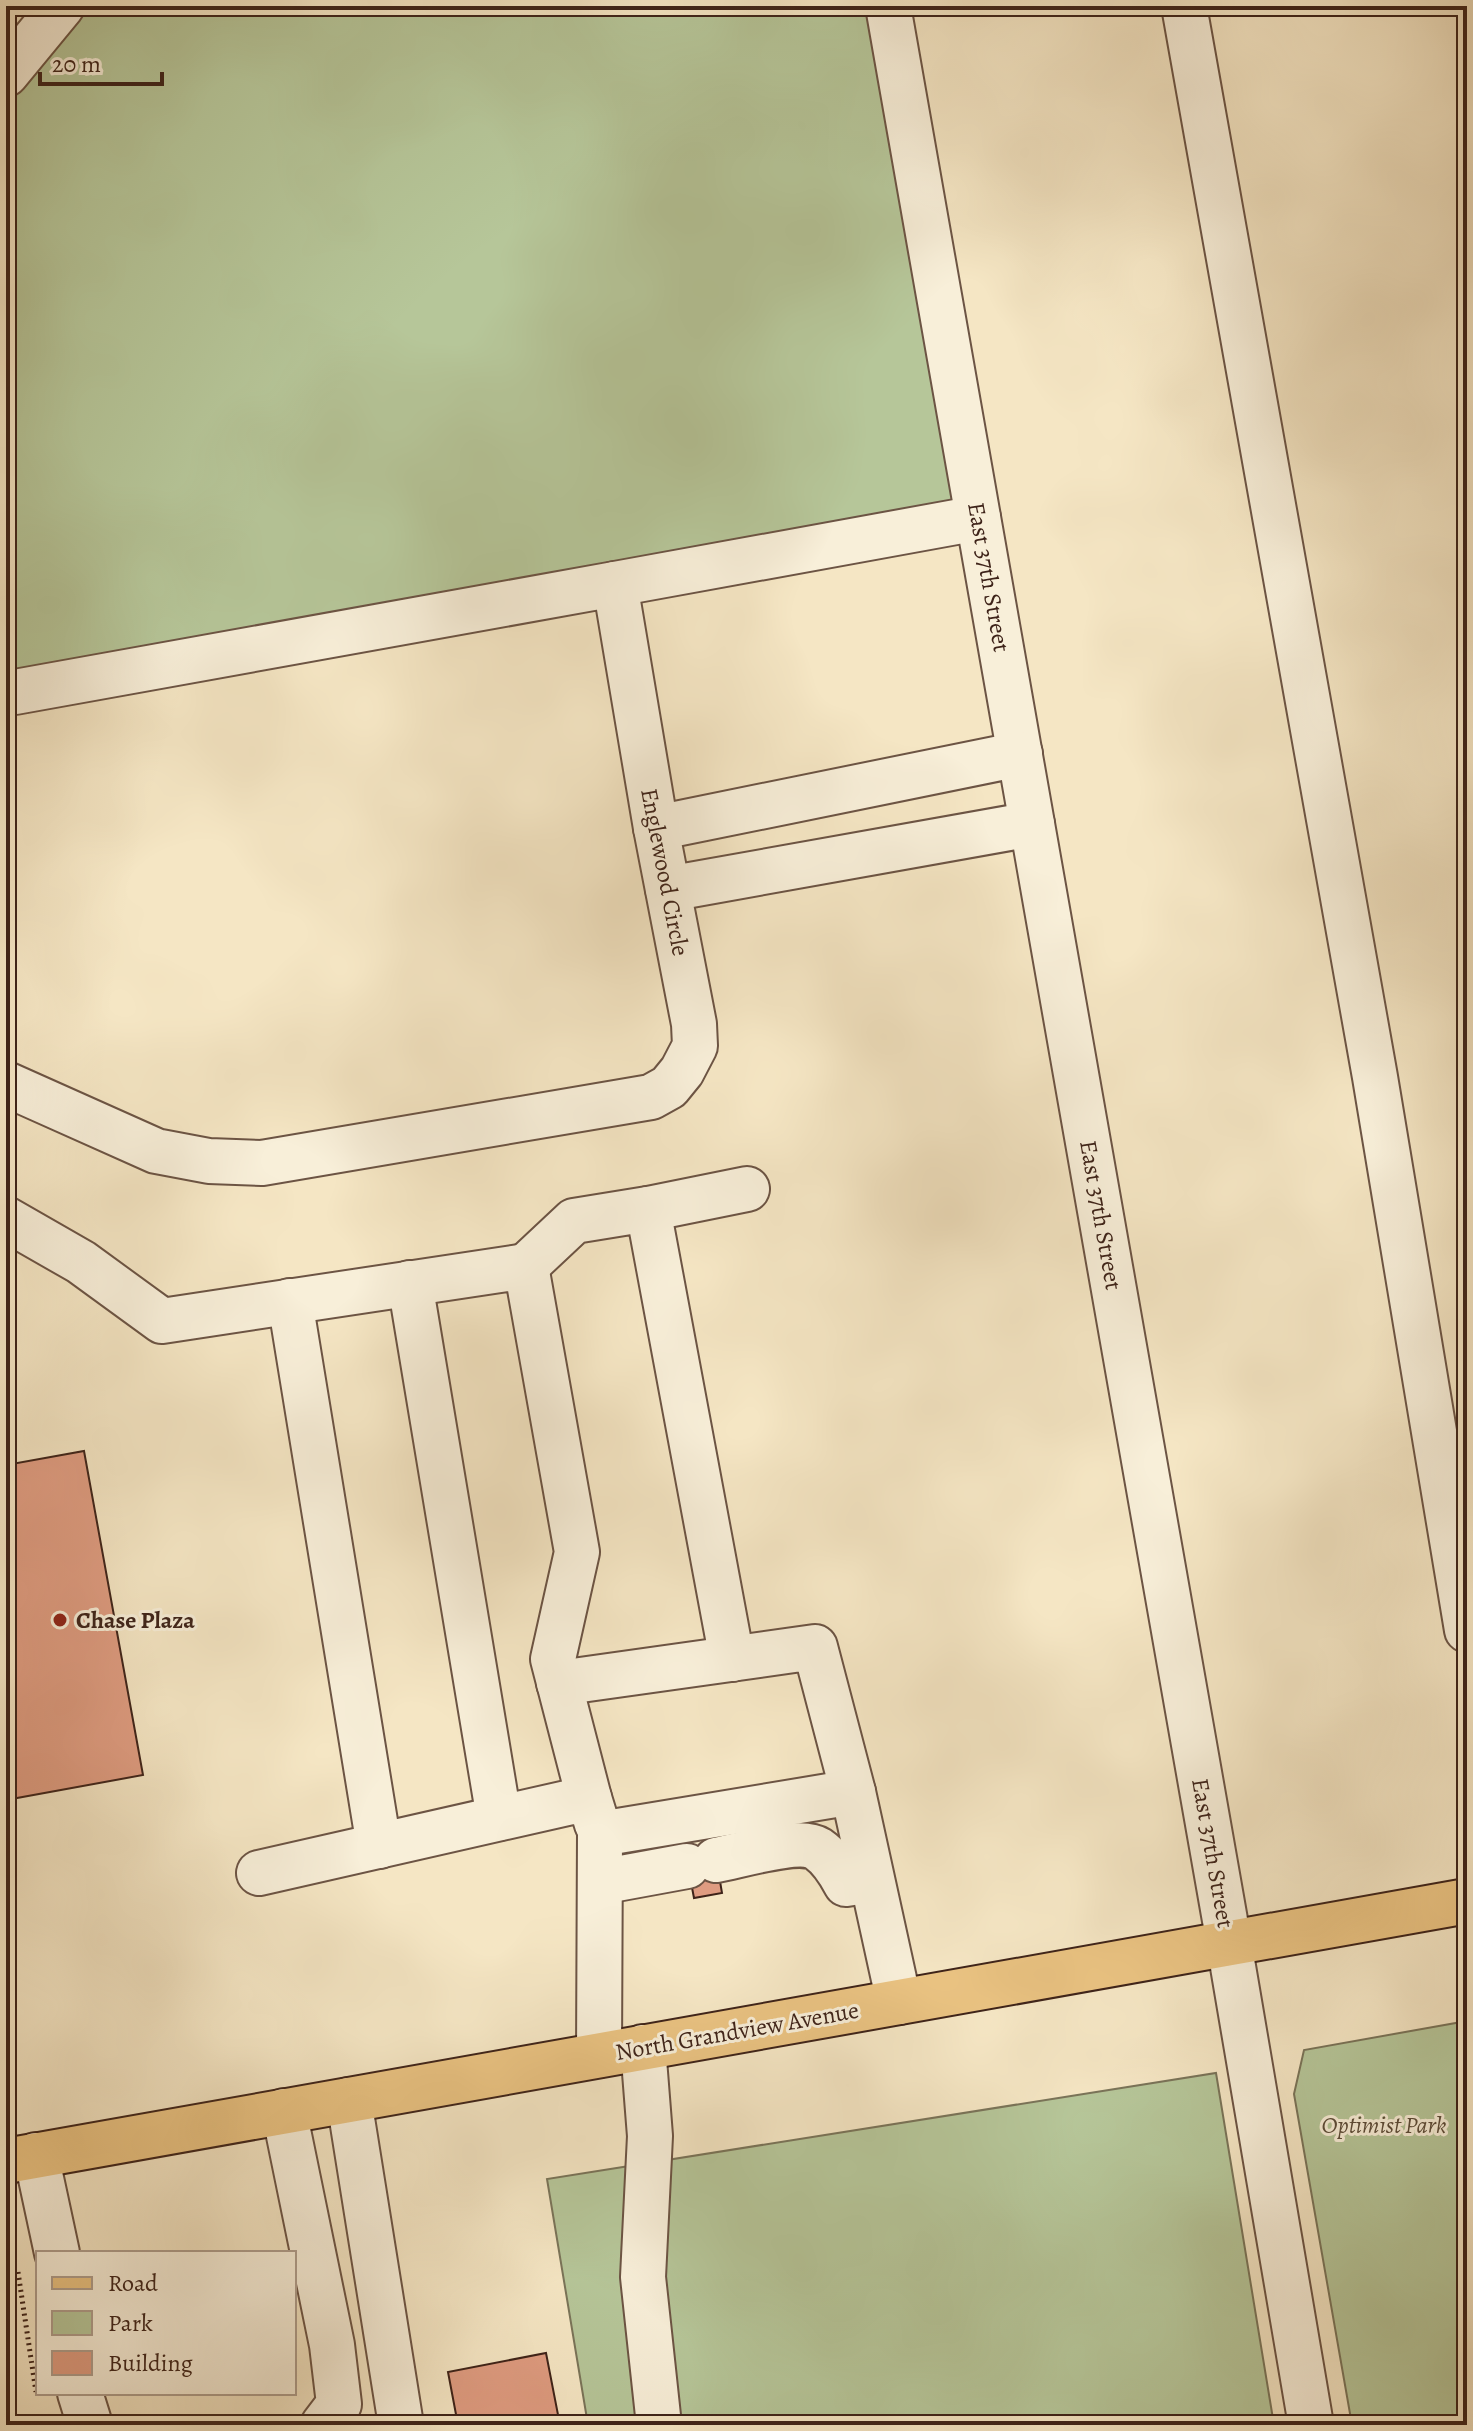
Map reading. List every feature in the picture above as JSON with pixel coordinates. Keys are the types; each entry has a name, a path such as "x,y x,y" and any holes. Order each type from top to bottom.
{"main road":[{"name":"North Grandview Avenue","path":"21,2158 1467,1901"}],"street":[{"path":"6,74 62,6"},
{"name":"East 37th Street","path":"888,6 1311,2425"},
{"path":"1184,6 1375,1077 1467,1630"},
{"path":"6,691 47,687 978,518"},
{"name":"Englewood Circle","path":"6,1084 156,1151 209,1161 262,1163 651,1097 669,1087 682,1071 695,1046 694,1024 656,828 615,584"},
{"path":"656,828 1020,754"},
{"path":"668,889 1032,824"},
{"path":"6,1219 81,1262 162,1321 526,1266 574,1221 747,1189"},
{"path":"648,1209 732,1659"},
{"path":"526,1266 577,1552 553,1659 594,1816 600,1882 599,2055"},
{"path":"410,1283 499,1818"},
{"path":"290,1301 379,1846"},
{"path":"559,1683 815,1647 853,1792 899,2002"},
{"path":"259,1873 499,1818 594,1816 853,1792"},
{"path":"600,1882 791,1846 816,1847 836,1866 846,1884 871,1880"},
{"path":"643,2047 650,2136 643,2277 659,2425"},
{"path":"349,2100 401,2425"},
{"path":"284,2111 304,2263 332,2345 339,2404 323,2425"},
{"path":"21,2158 56,2251"},
{"path":"81,2395 90,2425"}],"path":[{"path":"17,2269 36,2394"}],"green space":[{"path":"62,6 888,6 975,501 6,676 6,70"},
{"name":"Optimist Park","path":"1467,2021 1467,2425 1352,2425 1294,2094 1304,2050"},
{"path":"1216,2073 1274,2425 588,2425 547,2179"}],"building":[{"name":"Chase Plaza","path":"84,1451 143,1775 6,1800 6,1465"},
{"path":"714,1846 722,1893 694,1898 685,1851"},
{"path":"546,2353 560,2425 458,2425 448,2372"}],"place":[{"name":"Chase Plaza","path":"60,1620"}]}
